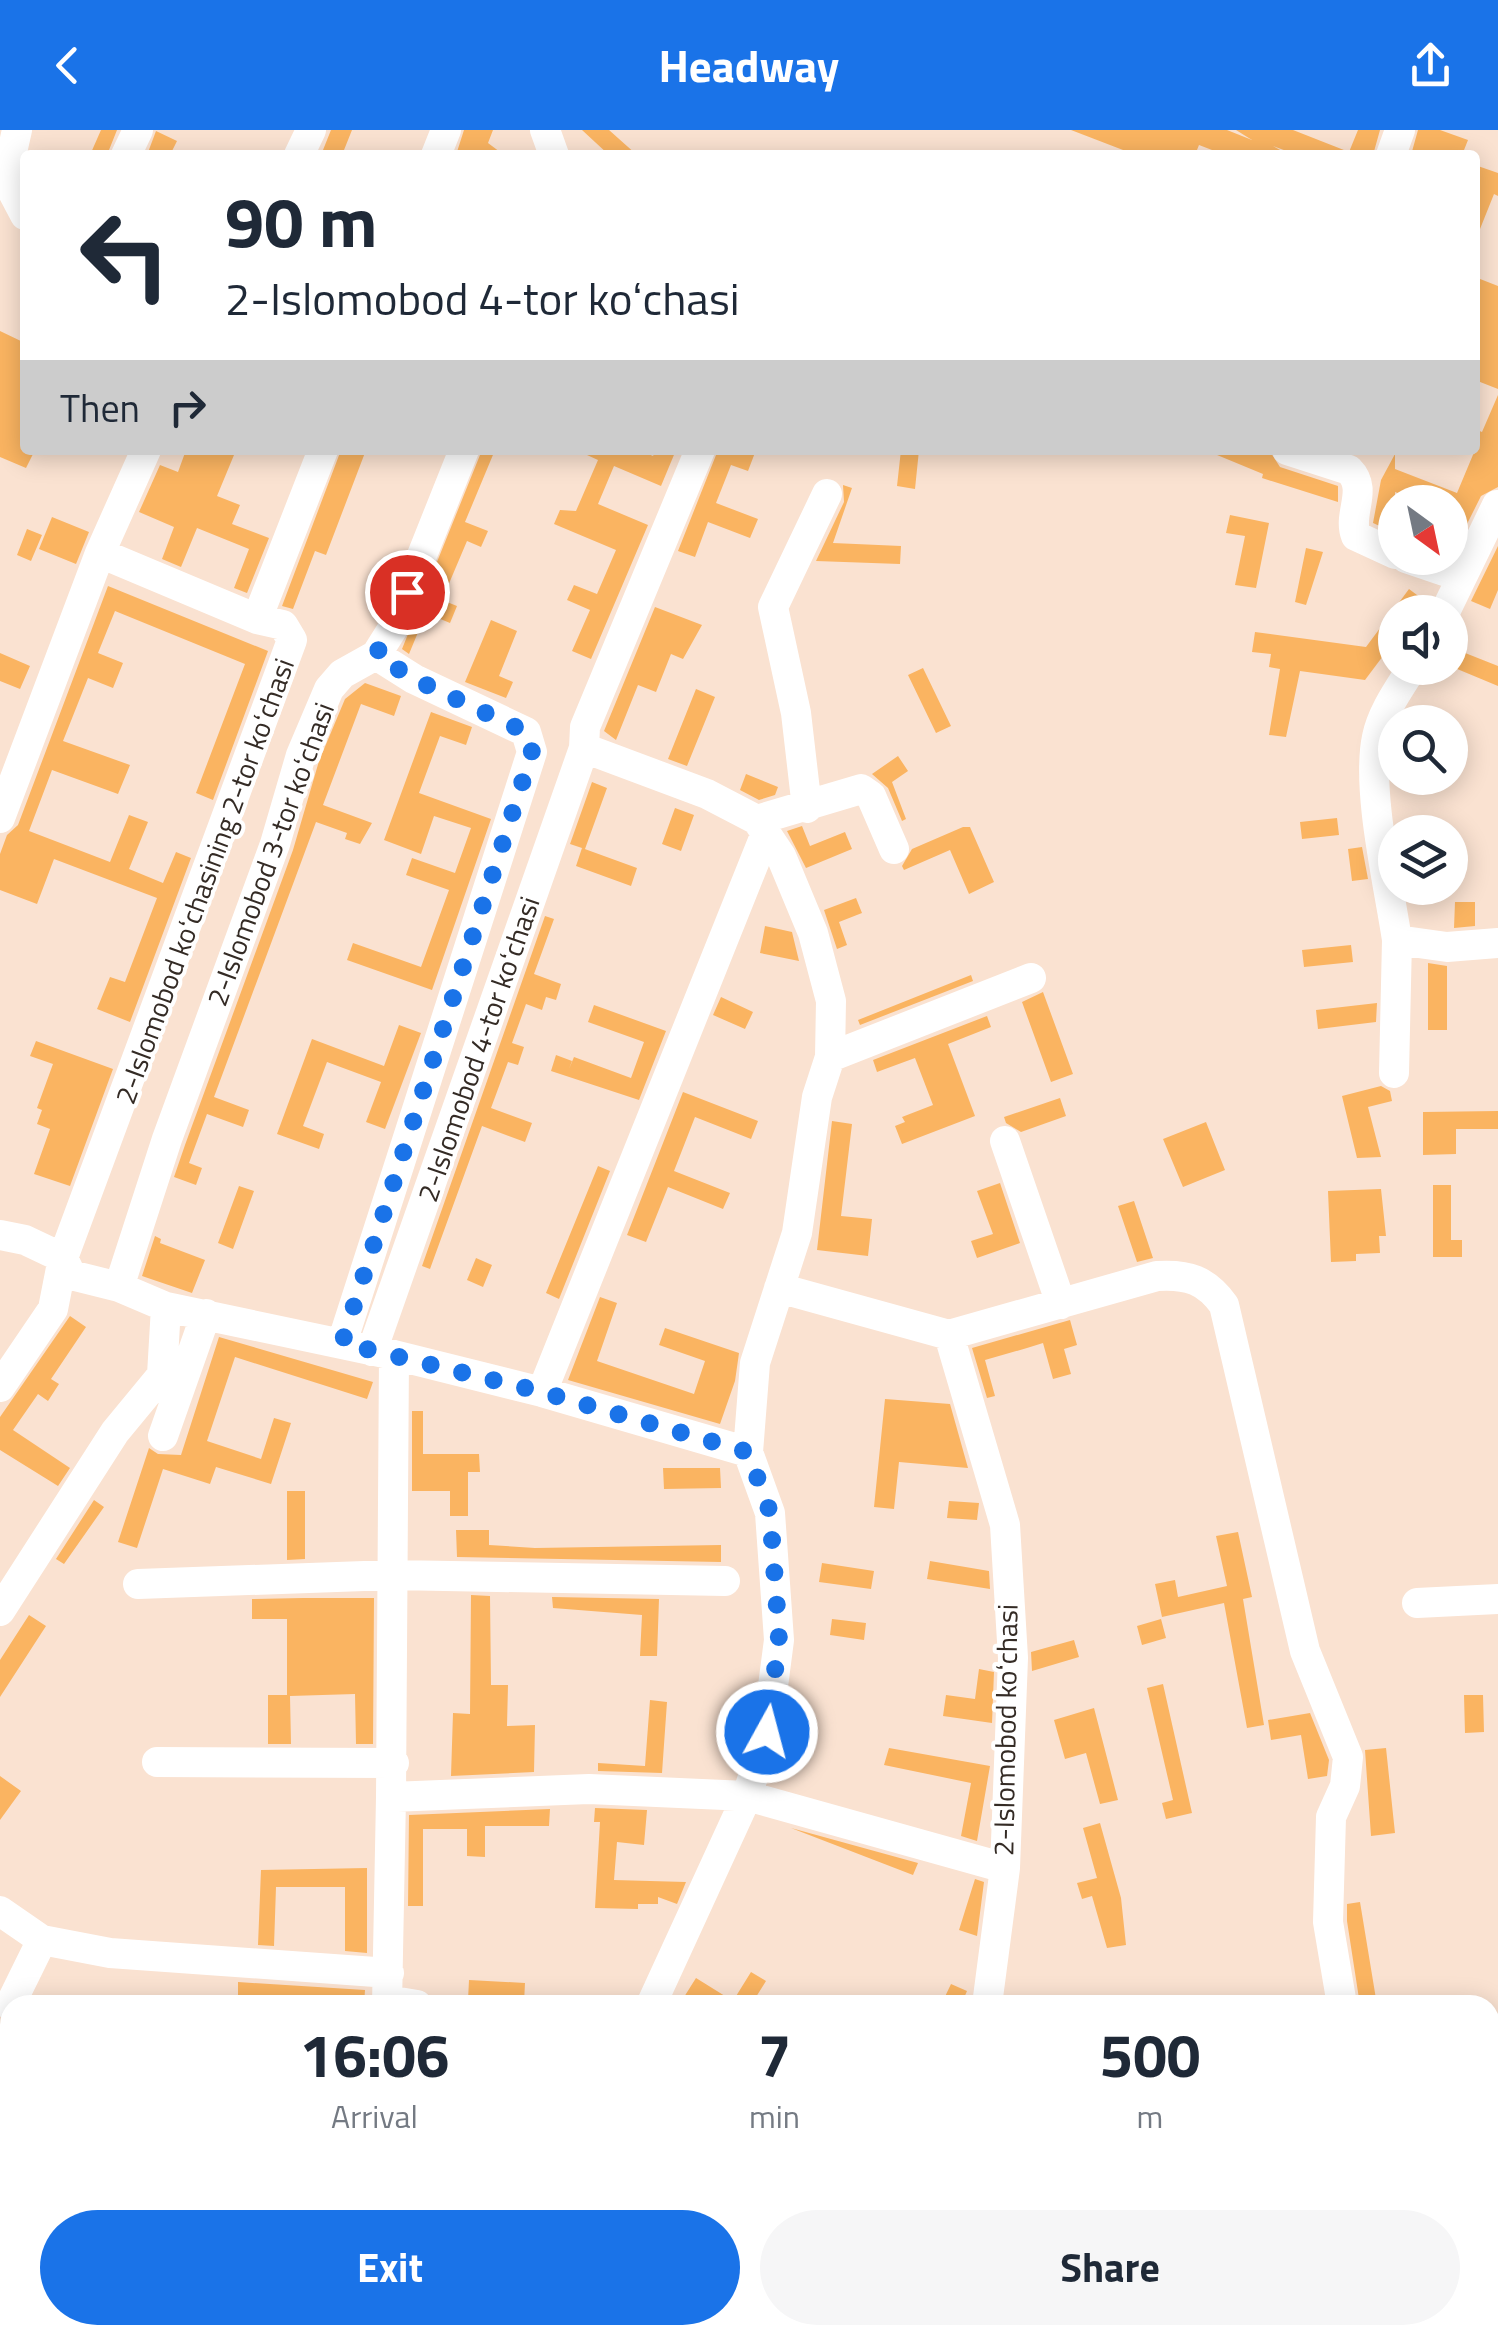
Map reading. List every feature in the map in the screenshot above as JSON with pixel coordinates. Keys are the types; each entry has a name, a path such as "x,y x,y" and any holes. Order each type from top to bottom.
{"street":[{"path":"17,130 6,180 20,206"},
{"path":"0,818 100,553 144,455"},
{"path":"256,619 321,455"},
{"name":"2-Islomobod 3-tor koʻchasi","path":"119,1287 167,1139 274,844 301,755 329,689 342,674 376,655 392,628 462,455"},
{"name":"2-Islomobod 4-tor koʻchasi","path":"387,1993 394,1763 392,1575 383,1353 584,748 585,726 698,455"},
{"path":"1302,455 1349,470 1356,478 1358,494 1352,528 1356,536 1378,546"},
{"path":"807,808 796,713 773,607 826,494"},
{"path":"1453,595 1498,504"},
{"name":"2-Islomobod koʻchasining 2-tor koʻchasi","path":"63,1258 292,640 283,625 256,619 100,553"},
{"path":"1456,575 1462,577"},
{"name":"2-Islomobod 4-tor koʻchasi","path":"342,1343 532,752 526,732 414,679 376,655"},
{"path":"1394,1073 1397,940 1382,836 1377,738 1402,685"},
{"path":"584,748 756,821 860,790 871,796 894,849"},
{"path":"656,1995 747,1796 767,1732 779,1640 770,1512 748,1452 755,1363 797,1233 817,1097 830,1057 831,1001 813,932 756,821"},
{"path":"542,1392 756,821"},
{"path":"1397,940 1447,947 1498,943"},
{"path":"830,1057 1031,978"},
{"path":"1005,1141 1061,1304"},
{"path":"0,1235 25,1240 63,1258 72,1276 119,1287 166,1308 342,1343 542,1392 748,1452"},
{"path":"0,1387 53,1309 63,1258"},
{"path":"779,1288 949,1335 1176,1275 1211,1287 1224,1306 1305,1651 1346,1744 1349,1768 1330,1817 1328,1922 1340,1995"},
{"path":"0,1610 115,1432 162,1375 166,1308"},
{"path":"163,1436 206,1314"},
{"name":"2-Islomobod koʻchasi","path":"392,1796 590,1789 747,1796 1005,1868 1004,1814 1013,1658 1005,1525 949,1335"},
{"path":"138,1584 392,1575 724,1581"},
{"path":"1417,1603 1498,1600"},
{"path":"157,1762 394,1763"},
{"path":"987,1995 1005,1868"},
{"path":"0,1911 42,1940 110,1954 387,1993"},
{"path":"15,1995 42,1940"}],"building":[{"path":"101,130 117,130 109,150 92,150"},
{"path":"331,130 352,130 344,150 323,150"},
{"path":"464,130 493,130 488,143 497,150 458,150"},
{"path":"582,130 609,130 631,150 604,150"},
{"path":"1071,130 1227,130 1252,140 1236,130 1293,130 1344,150 1284,150 1273,146 1280,150 1212,150 1199,145 1197,150 1123,150"},
{"path":"1358,130 1380,130 1374,150 1350,150"},
{"path":"1418,130 1440,130 1468,140 1464,150 1412,150"},
{"path":"156,131 177,141 172,150 149,150"},
{"path":"1480,167 1498,173 1498,196 1494,194 1480,229"},
{"path":"1480,279 1498,286 1498,389 1480,382"},
{"path":"0,331 20,341 20,455 32,455 26,468 0,457"},
{"path":"1498,395 1498,487 1481,496 1468,522 1468,485 1460,485 1473,455 1480,455 1480,431"},
{"path":"184,455 234,455 217,496 240,505 232,524 269,538 247,593 234,588 249,549 197,528 181,567 162,559 174,527 139,512 160,465 178,472"},
{"path":"339,455 364,455 326,555 315,551 293,609 282,606"},
{"path":"480,455 493,455 465,522 488,531 481,547 467,541 442,600 457,606 450,623 426,613 409,654 402,649"},
{"path":"587,455 674,455 661,486 614,466 598,504 648,525 591,659 572,651 590,610 567,600 574,585 597,594 616,550 554,524 560,510 576,511 598,460"},
{"path":"716,455 754,455 748,471 731,465 716,503 758,519 750,538 708,522 695,557 678,551"},
{"path":"900,455 918,455 915,489 897,486"},
{"path":"1217,455 1272,455 1280,467 1338,486 1338,502 1262,478 1263,474"},
{"path":"1394,455 1395,469 1436,485 1380,485"},
{"path":"843,485 852,488 833,543 901,546 900,564 816,561 844,502"},
{"path":"1378,496 1378,525 1373,523"},
{"path":"1230,515 1269,523 1256,588 1235,585 1245,536 1226,533"},
{"path":"52,517 89,532 76,564 39,549"},
{"path":"27,529 42,535 31,561 17,555"},
{"path":"1498,546 1498,590 1490,609 1471,601"},
{"path":"1306,548 1323,552 1306,605 1295,602"},
{"path":"108,586 268,651 213,800 196,793 245,664 115,611 98,653 123,663 113,688 88,678 63,741 130,765 118,794 52,770 29,831 110,862 129,815 148,822 129,869 163,883 176,852 191,858 130,1022 97,1009 110,977 125,982 157,898 54,859 37,904 0,890 0,854 7,835 18,825"},
{"path":"655,607 702,625 683,659 671,654 656,692 638,685 616,740 604,731"},
{"path":"491,620 517,631 499,676 513,682 506,698 465,682"},
{"path":"1378,631 1378,663 1365,680 1300,671 1286,737 1269,735 1280,669 1269,667 1271,654 1252,652 1255,632 1366,647"},
{"path":"0,653 30,666 20,689 0,681"},
{"path":"1468,654 1498,666 1498,686 1468,674"},
{"path":"923,668 951,726 936,733 908,675"},
{"path":"365,683 401,696 394,716 361,704 323,805 372,823 360,844 345,839 347,833 316,822 214,1097 249,1110 243,1127 207,1114 189,1163 202,1168 196,1185 174,1177 293,850 319,761 345,699"},
{"path":"696,689 715,697 687,766 668,759"},
{"path":"431,712 472,727 466,745 440,736 419,793 491,819 432,990 347,960 353,943 421,967 449,890 406,875 412,858 455,873 471,828 434,816 421,854 384,840"},
{"path":"898,756 908,771 892,782 906,819 902,821 888,788 872,774"},
{"path":"746,774 778,787 775,795 759,800 740,790"},
{"path":"592,782 607,788 585,849 570,844"},
{"path":"675,808 694,815 681,851 662,844"},
{"path":"1337,818 1339,835 1302,839 1300,822"},
{"path":"802,826 810,846 845,832 852,849 806,868 787,831"},
{"path":"970,827 994,882 969,894 950,850 904,870 902,866 912,849"},
{"path":"1362,847 1368,879 1352,881 1348,849"},
{"path":"582,848 637,868 631,886 576,866"},
{"path":"856,898 862,913 839,922 847,945 837,949 824,910"},
{"path":"1475,902 1475,926 1454,928 1455,905"},
{"path":"545,916 554,919 534,974 561,984 556,1000 546,997 542,1010 526,1004 512,1043 524,1047 518,1065 508,1062 491,1108 532,1123 525,1142 482,1126 430,1269 422,1266"},
{"path":"765,926 792,932 799,961 760,953"},
{"path":"1351,945 1353,962 1304,967 1302,950"},
{"path":"1428,963 1447,966 1447,1030 1428,1030"},
{"path":"971,975 973,981 860,1025 858,1020"},
{"path":"1043,992 1073,1074 1051,1082 1022,1002"},
{"path":"721,997 753,1012 745,1029 713,1015"},
{"path":"1377,1003 1376,1022 1318,1029 1316,1010"},
{"path":"594,1005 666,1031 639,1100 551,1071 556,1055 572,1061 569,1069 574,1057 631,1078 644,1042 588,1022"},
{"path":"987,1016 991,1027 948,1044 975,1116 902,1144 895,1126 905,1122 902,1117 933,1105 915,1058 877,1072 873,1060"},
{"path":"399,1025 421,1033 385,1129 366,1122 381,1082 327,1062 303,1126 324,1134 319,1149 277,1134 312,1039 384,1066"},
{"path":"36,1041 113,1069 70,1186 34,1174 50,1129 37,1124 42,1110 37,1108 53,1064 30,1056"},
{"path":"1381,1086 1390,1091 1392,1101 1368,1107 1381,1157 1357,1158 1342,1096"},
{"path":"683,1092 758,1121 751,1139 695,1117 674,1171 730,1193 723,1209 668,1187 646,1242 627,1235"},
{"path":"1060,1098 1066,1116 1021,1132 1006,1123 1004,1117"},
{"path":"1498,1111 1498,1129 1456,1129 1456,1154 1423,1155 1423,1112"},
{"path":"832,1121 852,1124 841,1216 872,1219 868,1256 817,1250"},
{"path":"1206,1122 1225,1170 1183,1187 1163,1139"},
{"path":"598,1166 610,1171 559,1299 546,1293"},
{"path":"1000,1183 1020,1243 977,1258 971,1241 993,1234 977,1191"},
{"path":"1433,1185 1451,1185 1451,1240 1462,1240 1462,1257 1433,1257"},
{"path":"239,1186 254,1191 233,1249 218,1243"},
{"path":"1381,1189 1386,1236 1379,1236 1380,1253 1356,1254 1356,1261 1331,1262 1328,1191"},
{"path":"1134,1201 1153,1258 1137,1262 1118,1206"},
{"path":"155,1236 161,1239 160,1243 205,1260 192,1293 142,1276"},
{"path":"476,1258 492,1265 483,1287 467,1280"},
{"path":"600,1297 617,1303 597,1361 694,1394 705,1361 659,1345 665,1328 739,1353 735,1381 720,1424 568,1380"},
{"path":"70,1316 86,1327 51,1379 59,1384 48,1401 38,1394 13,1430 70,1468 58,1486 0,1450 0,1417"},
{"path":"1070,1320 1077,1345 1064,1349 1071,1374 1053,1379 1043,1343 985,1360 995,1396 987,1398 972,1348"},
{"path":"219,1337 373,1382 367,1399 235,1357 207,1441 261,1459 274,1418 291,1423 271,1484 216,1467 210,1484 163,1469 137,1548 118,1542 149,1448 158,1454 181,1455"},
{"path":"885,1399 950,1404 968,1468 899,1462 894,1509 874,1507"},
{"path":"412,1411 423,1411 423,1454 479,1454 480,1472 468,1472 468,1516 450,1516 450,1491 412,1491"},
{"path":"663,1468 720,1468 721,1488 664,1489"},
{"path":"287,1491 305,1491 305,1559 287,1560"},
{"path":"94,1500 104,1507 64,1564 56,1559"},
{"path":"949,1501 979,1503 977,1520 947,1518"},
{"path":"456,1530 489,1530 489,1545 535,1548 721,1545 721,1562 457,1557"},
{"path":"1238,1532 1252,1597 1243,1599 1264,1725 1247,1728 1224,1603 1162,1617 1155,1584 1175,1580 1178,1597 1227,1586 1216,1536"},
{"path":"930,1561 989,1571 990,1589 927,1579"},
{"path":"822,1563 874,1571 871,1589 819,1582"},
{"path":"471,1595 490,1596 491,1685 508,1685 507,1726 535,1725 534,1772 451,1776 453,1713 470,1714"},
{"path":"552,1597 659,1599 657,1656 640,1656 642,1615 553,1608"},
{"path":"374,1598 373,1744 356,1744 355,1694 290,1696 291,1744 268,1744 268,1695 287,1695 287,1619 252,1619 252,1599"},
{"path":"29,1615 46,1626 0,1697 0,1660"},
{"path":"832,1619 866,1623 864,1640 830,1635"},
{"path":"1161,1619 1166,1638 1142,1645 1137,1626"},
{"path":"1074,1640 1079,1657 1032,1671 1031,1652"},
{"path":"979,1669 994,1672 992,1723 943,1716 946,1695 975,1699"},
{"path":"1163,1684 1192,1813 1166,1819 1162,1803 1173,1800 1147,1688"},
{"path":"1464,1695 1483,1695 1484,1732 1465,1733"},
{"path":"650,1700 667,1702 662,1773 598,1771 598,1763 645,1766"},
{"path":"1094,1708 1118,1800 1100,1804 1086,1753 1065,1759 1054,1720"},
{"path":"1310,1713 1329,1760 1327,1776 1308,1779 1301,1735 1271,1740 1268,1720"},
{"path":"889,1748 990,1766 977,1841 961,1836 971,1783 884,1765"},
{"path":"1386,1748 1395,1833 1371,1836 1365,1750"},
{"path":"0,1776 21,1791 0,1820"},
{"path":"595,1808 647,1810 644,1845 617,1842 614,1880 686,1882 677,1904 658,1897 658,1904 638,1904 638,1909 595,1908 600,1822 594,1822"},
{"path":"550,1809 549,1826 485,1826 485,1857 467,1856 467,1829 423,1829 423,1906 408,1906 409,1815"},
{"path":"1100,1823 1121,1898 1126,1945 1107,1948 1092,1896 1082,1899 1077,1883 1097,1878 1083,1828"},
{"path":"791,1828 918,1863 913,1875"},
{"path":"367,1868 367,1953 345,1951 345,1887 276,1887 274,1946 258,1945 261,1870"},
{"path":"975,1879 984,1882 977,1936 959,1930"},
{"path":"1360,1902 1375,1995 1358,1995 1347,1904"},
{"path":"751,1972 766,1981 757,1995 737,1995"},
{"path":"696,1978 723,1995 685,1995"},
{"path":"469,1980 525,1983 524,1995 468,1995"},
{"path":"238,1982 365,1990 365,1995 238,1995"},
{"path":"951,1984 967,1991 965,1995 946,1995"}],"route":[{"path":"407,592 376,655 414,679 526,732 532,752 342,1343 542,1392 748,1452 770,1512 777,1608 779,1640 767,1732"}]}
